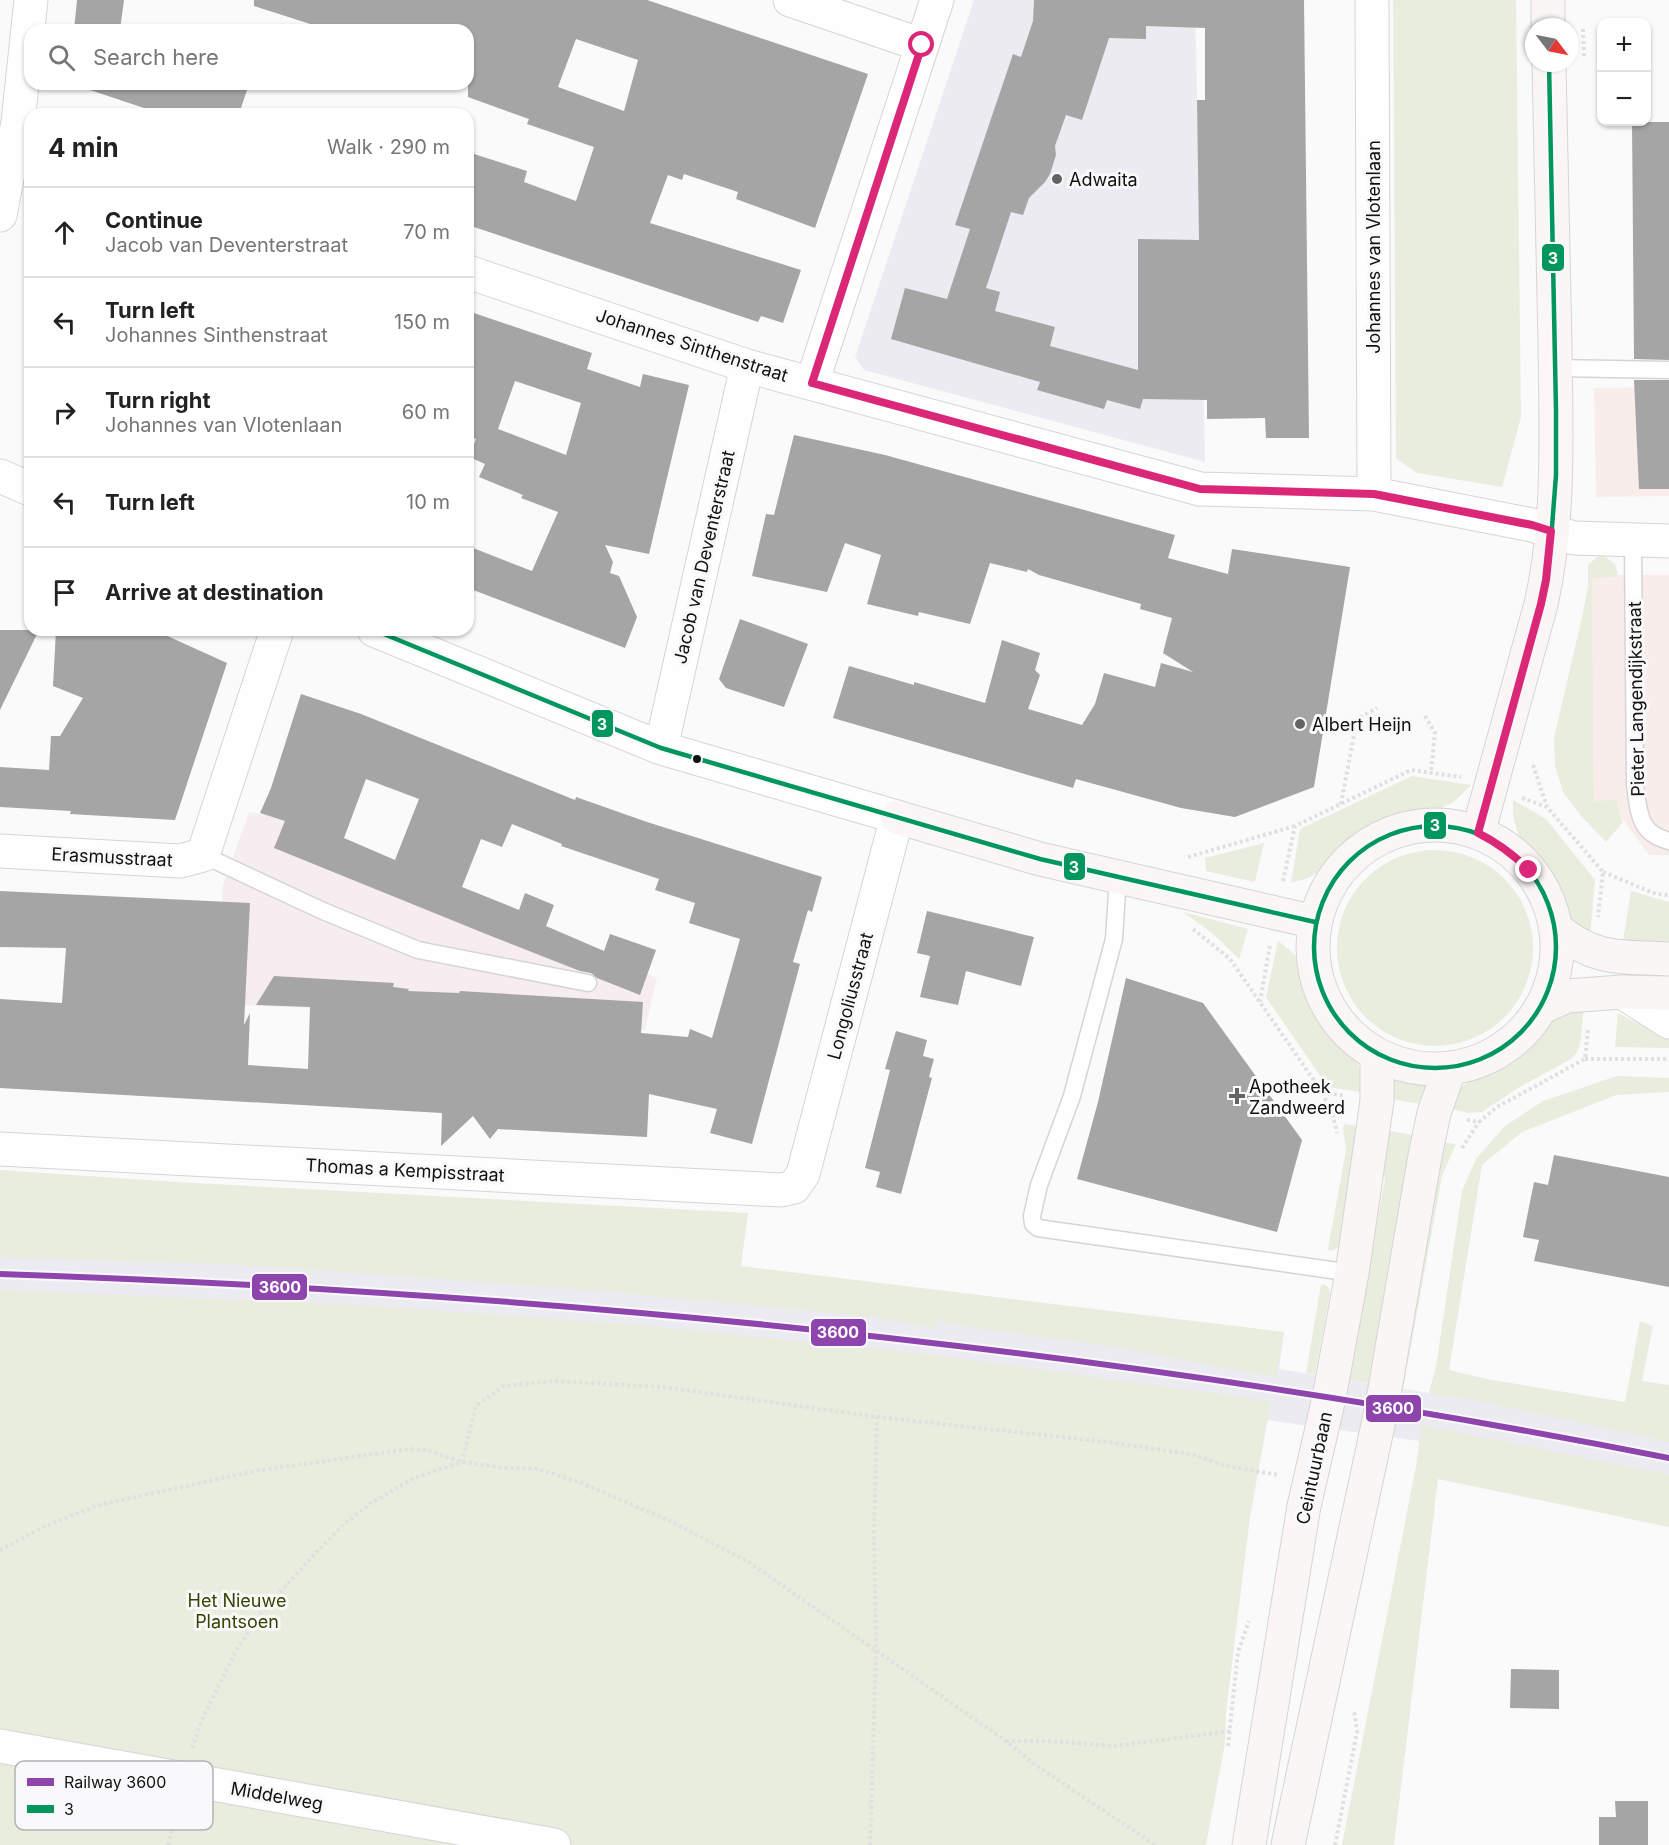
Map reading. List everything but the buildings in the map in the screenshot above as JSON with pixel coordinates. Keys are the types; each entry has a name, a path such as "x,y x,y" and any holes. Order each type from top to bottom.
{"street":[{"path":"28,24 31,0"},
{"path":"790,0 922,45"},
{"path":"812,383 937,0"},
{"name":"Johannes van Vlotenlaan","path":"1372,0 1374,494"},
{"path":"1548,0 1548,18"},
{"path":"0,215 24,56"},
{"path":"1478,833 1541,604 1551,531 1556,460 1549,72"},
{"name":"Johannes Sinthenstraat","path":"474,274 747,366 1200,489 1374,494 1532,525 1574,537 1669,541"},
{"name":"Jacob van Deventerstraat","path":"661,748 747,366"},
{"path":"0,477 24,487"},
{"path":"203,855 275,636"},
{"path":"390,636 661,748 1040,859 1315,922"},
{"name":"Longoliusstraat","path":"803,1174 897,817"},
{"path":"1437,825 1457,827 1478,833 1497,842 1529,870 1550,907 1555,928 1555,969 1540,1008 1524,1030 1502,1049 1477,1062 1450,1068 1425,1069 1408,1066 1377,1055 1342,1027 1329,1008 1314,966 1315,922 1331,883 1343,866 1376,840 1395,832 1416,826 1437,825"},
{"name":"Erasmusstraat","path":"0,851 180,861 203,855"},
{"path":"1555,928 1574,943 1595,953 1669,959"},
{"path":"1540,1008 1567,996 1607,992 1669,993"},
{"path":"1607,992 1669,1022"},
{"name":"Ceintuurbaan","path":"1249,1845 1304,1506 1329,1398 1352,1273 1377,1101 1377,1055"},
{"path":"1288,1845 1382,1406 1425,1156 1434,1113 1450,1068"},
{"name":"Thomas a Kempisstraat","path":"0,1149 781,1190 794,1187 803,1174"},
{"name":"Middelweg","path":"0,1746 82,1761"},
{"name":"Middelweg","path":"213,1785 554,1845"}],"lane":[{"path":"1555,368 1669,370"},
{"name":"Pieter Langendijkstraat","path":"1633,541 1635,785 1640,820 1657,838 1669,841"},
{"path":"203,855 322,911 418,950 588,983"},
{"path":"1118,877 1114,939 1072,1096 1039,1185 1032,1216 1033,1224 1038,1228 1352,1273"}],"path":[{"path":"1341,804 1357,719 1377,708"},
{"path":"1425,716 1435,734 1431,772"},
{"path":"1184,858 1295,826 1411,770 1466,778 1491,785 1547,807 1603,872 1656,894 1669,895"},
{"path":"1260,1002 1295,826"},
{"path":"1595,953 1603,872"},
{"path":"1184,923 1230,959 1322,1092 1377,1101"},
{"path":"1585,1059 1607,992"},
{"path":"1434,1113 1479,1122 1497,1107 1585,1059 1669,1059"},
{"path":"462,1462 476,1406 504,1386 555,1381 663,1386 878,1417 1108,1442 1195,1455 1222,1465 1282,1476"},
{"path":"870,1845 876,1652 874,1530 878,1417"},
{"path":"0,1550 43,1527 99,1505 255,1471 409,1449 426,1450 462,1462 504,1468 537,1469 579,1482 668,1520 747,1561 1006,1741 1037,1767 1155,1845"},
{"path":"189,1761 204,1715 237,1648 262,1612 342,1526 371,1503 414,1478 462,1462"},
{"path":"1227,1752 1238,1652 1252,1611"},
{"path":"1335,1845 1357,1732 1352,1702"},
{"path":"1006,1741 1049,1741 1114,1746 1237,1731"},
{"path":"168,1845 172,1830"}],"shaded area":[{"name":"Adwaita","path":"974,0 1195,0 1205,462 864,370 855,357"},
{"path":"1669,387 1669,496 1596,497 1594,388"},
{"path":"1618,575 1669,575 1669,855 1649,855 1619,814 1594,801 1592,577 1616,577"},
{"path":"249,812 301,822 657,978 645,1030 446,1019 407,1012 216,1004 223,885"},
{"path":"0,1222 1284,1332 1279,1369 1429,1393 1436,1367 1486,1379 1669,1411 1669,1527 1417,1461 1419,1441 1267,1420 0,1330"}],"green space":[{"path":"1393,0 1516,0 1521,417 1502,487 1417,473 1396,458"},
{"path":"1604,556 1615,564 1618,575 1592,578 1594,801 1617,800 1623,822 1606,842 1582,817 1563,792 1555,766 1554,738 1583,613 1588,586 1588,565 1597,557"},
{"path":"1412,776 1471,785 1454,802 1437,810 1408,815 1360,835 1340,856 1320,871 1308,878 1291,883 1300,829"},
{"path":"1513,800 1546,819 1595,880 1590,937 1567,918 1541,864 1518,834 1513,815"},
{"path":"1264,843 1255,882 1206,871 1205,858"},
{"path":"1425,850 1445,850 1473,857 1490,866 1505,878 1517,893 1526,910 1533,938 1533,958 1526,986 1517,1003 1505,1018 1490,1030 1473,1039 1445,1046 1425,1046 1397,1039 1380,1030 1365,1018 1353,1003 1344,986 1337,958 1337,938 1344,910 1353,893 1365,878 1380,866 1397,857"},
{"path":"1631,891 1669,902 1669,948 1622,947"},
{"path":"1183,912 1248,929 1239,959 1212,933"},
{"path":"1278,941 1299,959 1304,967 1314,1002 1354,1057 1364,1080 1366,1093 1328,1087 1266,997"},
{"path":"1584,1003 1581,1039 1578,1051 1571,1059 1518,1088 1482,1112 1468,1113 1448,1108 1458,1090 1474,1077 1513,1057 1550,1020"},
{"path":"1618,1013 1669,1040 1669,1048 1615,1047"},
{"path":"1391,1075 1432,1082 1426,1105 1386,1098"},
{"path":"1617,1076 1669,1078 1669,1092 1616,1095 1522,1132 1482,1165 1449,1370 1486,1379 1625,1402 1640,1321 1653,1326 1642,1381 1669,1385 1669,1442 1479,1401 1429,1393 1436,1367 1462,1191 1476,1159 1505,1126 1543,1101"},
{"path":"1345,1124 1361,1127 1340,1244 1336,1249 1330,1251 1328,1249 1346,1150 1343,1128"},
{"path":"1382,1129 1421,1137 1376,1384 1347,1380 1385,1179 1378,1147"},
{"path":"1438,1142 1456,1144 1442,1176 1403,1389 1393,1387"},
{"path":"0,1170 177,1182 748,1213 741,1266 1284,1332 1276,1377 1096,1344 954,1325 938,1320 934,1328 875,1317 600,1291 247,1265 0,1257"},
{"path":"1324,1284 1329,1288 1330,1293 1315,1374 1306,1373 1321,1285"},
{"name":"Het Nieuwe Plantsoen","path":"0,1290 361,1305 626,1324 901,1351 1271,1401 1250,1517 1226,1713 1225,1743 1206,1845 0,1845"},
{"path":"1422,1425 1669,1475 1669,1527 1438,1479 1394,1845 1342,1845 1417,1461"}],"rail line":[{"name":"3600","path":"0,1274 420,1295 838,1332 1047,1357 1255,1386 1462,1420 1669,1458"}],"transit line":[{"name":"3","path":"1478,833 1541,604 1551,540 1556,475 1556,410 1549,72"},
{"name":"3","path":"389,636 661,748 1040,859 1315,922"},
{"name":"3","path":"1423,826 1447,826 1470,831 1492,840 1521,861 1536,880 1547,901 1554,923 1556,947 1554,971 1547,993 1536,1014 1521,1033 1492,1054 1470,1063 1447,1068 1423,1068 1400,1063 1378,1054 1358,1041 1341,1024 1328,1004 1319,982 1314,959 1314,935 1319,912 1328,890 1341,870 1358,853 1378,840 1400,831 1423,826"}],"place":[{"name":"Adwaita","path":"1057,179"},
{"name":"Albert Heijn","path":"1300,724"},
{"name":"Apotheek Zandweerd","path":"1237,1096"}],"route":[{"path":"922,45 812,383 1200,489 1374,494 1532,525 1551,531 1541,604 1478,833 1497,842 1529,870"}]}
